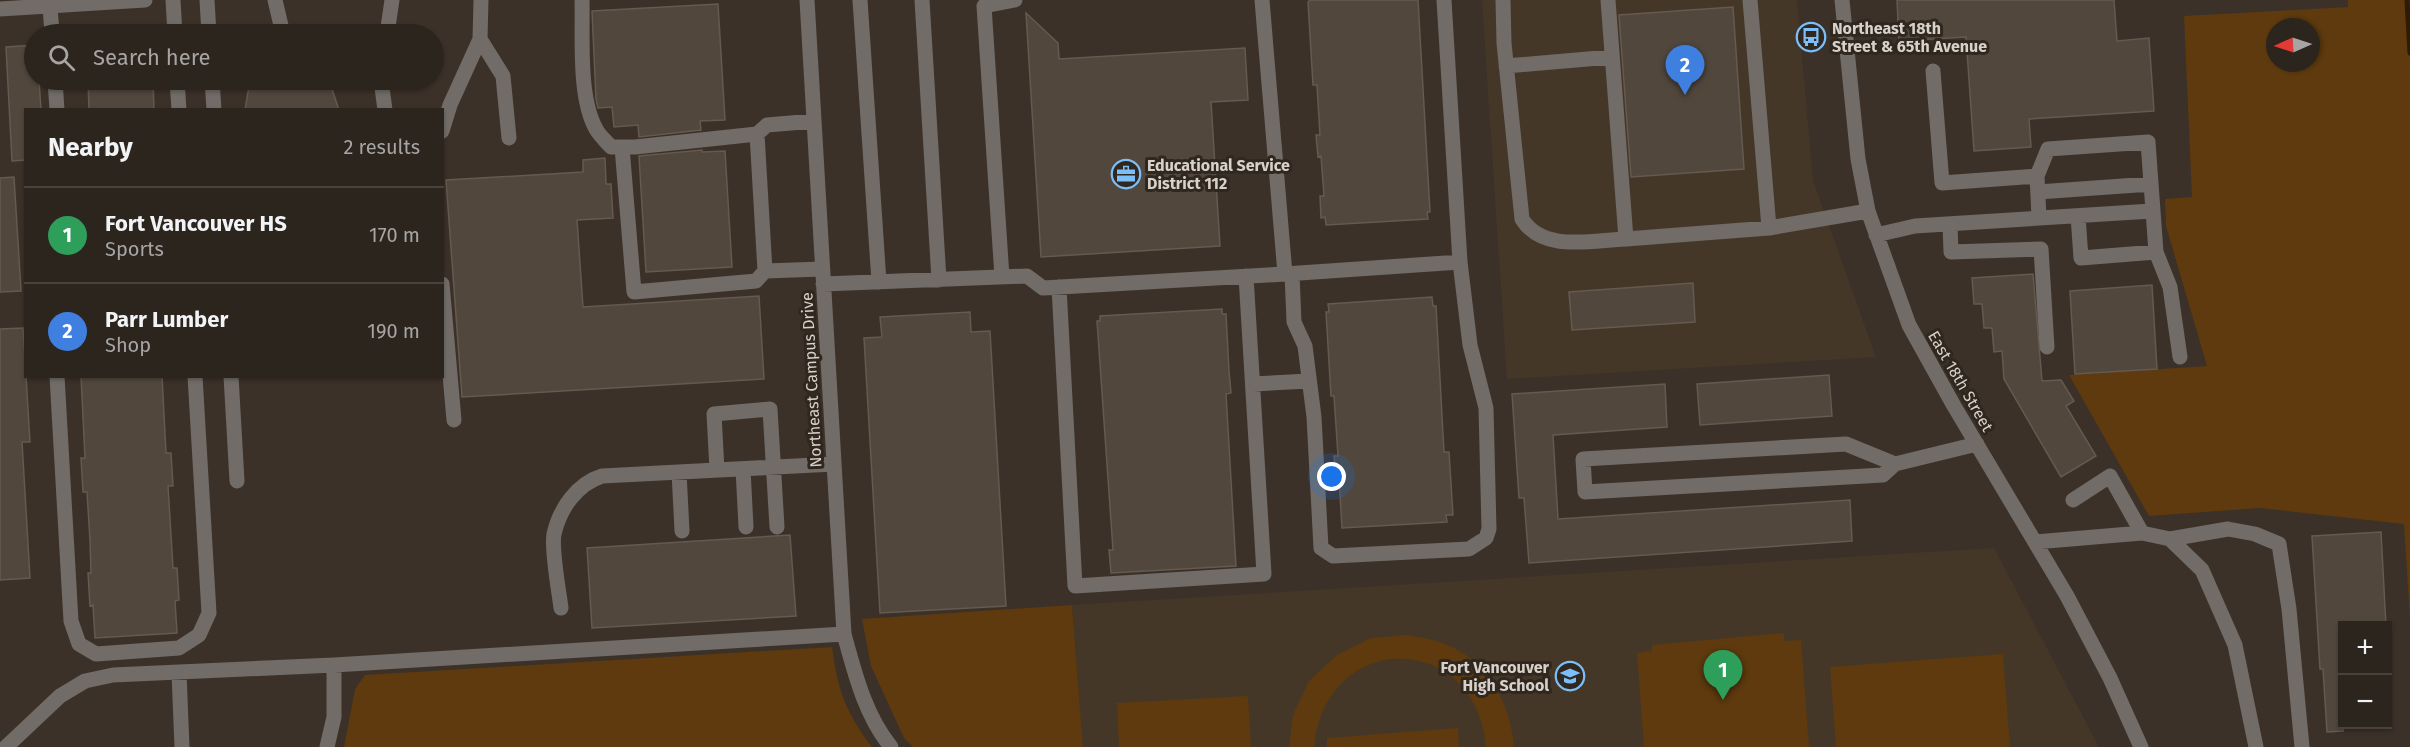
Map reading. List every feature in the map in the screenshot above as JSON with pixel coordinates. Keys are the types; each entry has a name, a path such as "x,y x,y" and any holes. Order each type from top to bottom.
{"street":[{"path":"0,9 145,0"},
{"path":"173,0 174,24"},
{"path":"207,0 208,24"},
{"path":"275,0 281,24"},
{"path":"388,24 392,0"},
{"path":"444,124 450,105 480,39 481,0"},
{"path":"582,0 585,80 589,112 596,130 610,147 757,134 767,125 814,121"},
{"name":"Northeast Campus Drive","path":"807,0 843,634 859,688 880,733 891,747"},
{"path":"861,0 879,282"},
{"path":"922,0 939,280"},
{"path":"1002,277 984,6 1015,0"},
{"path":"1262,0 1288,274 1294,322 1305,346 1309,381 1321,548 1333,556 1469,549 1486,538 1489,529 1486,408 1470,345 1460,262 1444,0"},
{"path":"1503,0 1506,66 1518,196 1522,219 1529,231 1558,242 1626,239 1769,228 1868,212"},
{"path":"1608,0 1626,239"},
{"path":"1750,0 1769,228"},
{"name":"East 18th Street","path":"1842,0 1858,159 1868,212 1909,326 2035,542 2110,678 2141,747"},
{"path":"50,6 51,24"},
{"path":"480,39 503,76 509,138"},
{"path":"1506,66 1611,57"},
{"path":"1933,71 1942,183 2037,176"},
{"path":"56,90 57,108"},
{"path":"178,90 179,108"},
{"path":"213,90 214,108"},
{"path":"382,90 385,108"},
{"path":"622,147 634,292 756,281 765,271 757,134"},
{"path":"2039,218 2037,176 2048,149 2148,142 2156,252 2170,287 2180,357"},
{"path":"2038,192 2151,184"},
{"path":"1876,235 1915,226 2152,211"},
{"path":"2078,216 2081,258 2156,252"},
{"path":"1950,224 1951,252 2041,249 2047,347"},
{"path":"765,271 879,282 1027,276 1043,288 1059,288 1460,262"},
{"path":"1059,288 1075,586 1264,574 1246,276"},
{"path":"444,307 454,420"},
{"path":"57,378 71,621 79,644 96,654 179,648 199,635 209,614 195,378"},
{"path":"231,378 237,481"},
{"path":"1252,384 1309,381"},
{"path":"717,470 714,414 770,409 777,526"},
{"path":"1895,464 1846,444 1583,459 1585,492 1883,475 1895,464 1977,444"},
{"path":"561,608 554,535 570,497 586,481 602,476 834,464"},
{"path":"743,469 746,527"},
{"path":"679,472 682,531"},
{"path":"2073,500 2110,476 2142,533"},
{"path":"2035,542 2142,533 2170,539 2228,529 2255,534 2279,544 2289,609 2302,747"},
{"path":"2170,539 2202,570 2235,645 2256,747"},
{"path":"6,747 60,696 85,681 113,675 334,665 843,634"},
{"path":"327,747 334,717 334,665"},
{"path":"179,673 182,747"}],"shaded area":[{"path":"1482,0 1797,0 1813,181 1876,357 1507,379"},
{"path":"2348,0 2410,0 2410,619 2404,524 2260,508 2149,516 2069,375 2207,366 2166,226 2165,199 2192,197 2184,16 2348,7"},
{"name":"Fort Vancouver High School","path":"1994,548 2099,747 1083,747 1072,605"},
{"path":"1072,605 1083,747 913,747 904,738 871,666 862,619"},
{"path":"1784,633 1784,641 1801,640 1809,747 1644,747 1637,653 1652,651 1652,645"},
{"path":"1409,635 1436,641 1460,651 1484,672 1494,685 1508,715 1514,747 1486,747 1477,709 1457,682 1431,665 1401,659 1371,664 1345,680 1324,708 1314,747 1289,747 1293,715 1309,681 1337,655 1371,638"},
{"path":"832,647 844,700 855,722 872,747 344,747 355,689 365,675"},
{"path":"2003,654 2010,747 1836,747 1830,667"},
{"path":"1248,696 1251,747 1119,747 1117,703"},
{"path":"1458,728 1459,747 1327,747 1327,738"}],"building":[{"path":"1311,0 1418,0 1430,212 1427,212 1428,219 1326,225 1325,217 1321,218 1320,196 1324,196 1321,156 1318,157 1316,135 1320,135 1317,85 1313,85 1308,2"},
{"path":"1897,0 2114,0 2117,41 2149,38 2154,111 2029,119 2031,147 1974,151 1966,37 1899,41"},
{"path":"718,4 725,120 700,121 701,130 639,137 638,125 614,127 612,107 598,108 596,99 592,11"},
{"path":"1733,7 1744,169 1631,177 1619,15"},
{"name":"Educational Service District 112","path":"1026,13 1058,43 1059,59 1245,48 1248,100 1211,102 1220,246 1041,257"},
{"path":"24,46 24,90 40,90 41,108 24,108 24,160 12,161 6,47"},
{"path":"88,90 153,90 154,108 89,108"},
{"path":"248,90 332,90 338,108 245,108"},
{"path":"702,150 702,152 725,151 732,267 646,272 639,156"},
{"path":"605,158 606,184 611,184 613,218 577,220 583,307 759,296 764,379 462,397 446,180 583,172 583,160"},
{"path":"14,177 21,291 0,292 0,178"},
{"path":"2033,274 2042,381 2061,380 2074,401 2066,406 2096,456 2061,477 2004,379 2002,351 1994,352 1992,328 1984,328 1982,304 1974,304 1972,278"},
{"path":"1693,283 1695,322 1572,330 1569,292"},
{"path":"2152,285 2157,369 2075,374 2070,291"},
{"path":"1432,297 1433,306 1436,306 1444,452 1449,452 1453,515 1446,515 1447,522 1342,528 1339,477 1336,477 1334,456 1338,456 1334,396 1331,396 1326,312 1329,312 1328,304"},
{"path":"1222,309 1222,314 1226,314 1231,393 1226,394 1236,566 1111,573 1109,550 1113,550 1097,321 1100,321 1100,316"},
{"path":"970,312 971,332 990,331 1006,606 880,613 864,338 882,337 880,317"},
{"path":"23,328 24,378 26,378 30,442 22,442 30,578 0,580 0,329"},
{"path":"1829,375 1832,416 1700,425 1697,384"},
{"path":"81,378 162,378 166,453 171,453 173,486 168,486 173,568 177,568 179,600 175,601 177,633 95,638 88,573 91,573 87,492 83,492 81,458 85,458"},
{"path":"1665,384 1667,427 1553,435 1558,519 1850,500 1852,541 1529,563 1524,498 1519,498 1512,394"},
{"path":"2381,532 2386,621 2338,621 2338,729 2343,729 2343,731 2327,732 2323,669 2320,669 2312,536"},
{"path":"790,535 796,616 592,628 587,548"}],"waterway":[{"path":"2407,0 2410,53"}],"place":[{"name":"Northeast 18th Street & 65th Avenue","path":"1811,37"},
{"name":"Parr Lumber","path":"1685,95"},
{"name":"Educational Service District 112","path":"1126,174"},
{"name":"Fort Vancouver High School","path":"1570,676"},
{"name":"Fort Vancouver HS","path":"1723,700"}]}
